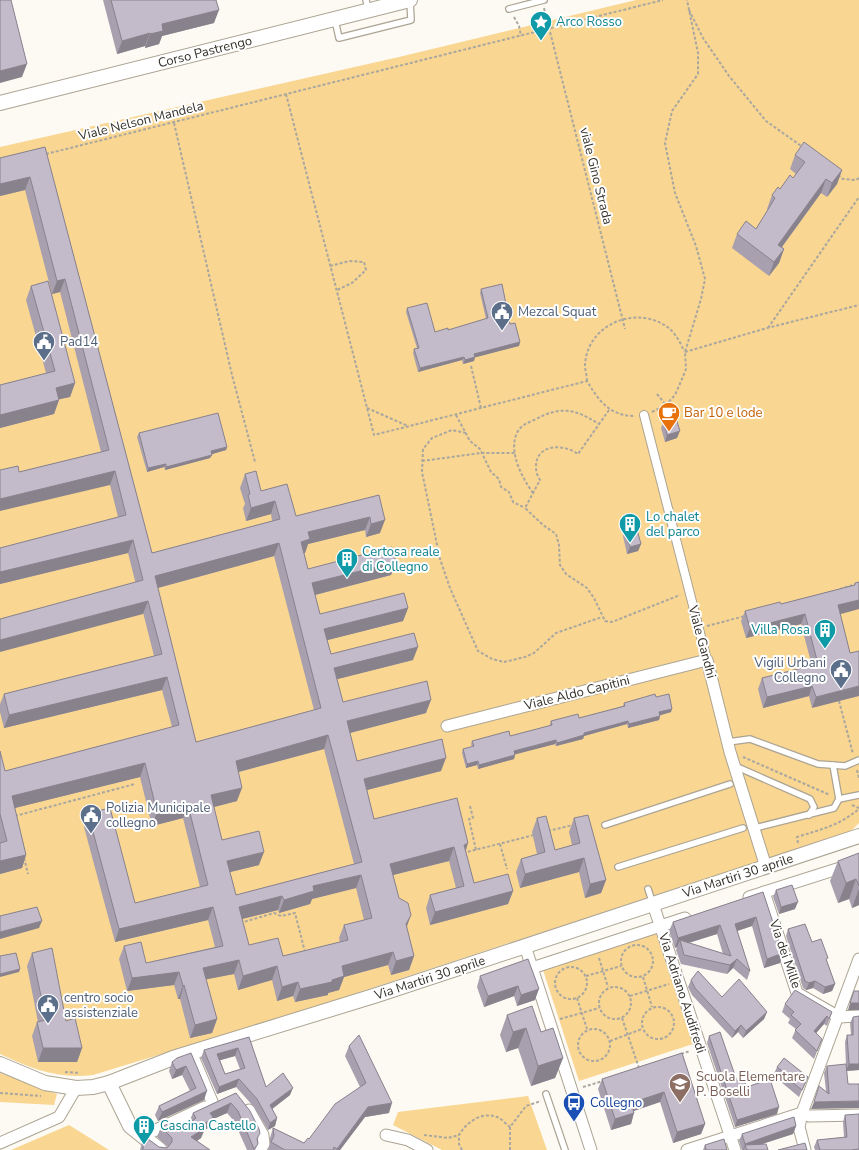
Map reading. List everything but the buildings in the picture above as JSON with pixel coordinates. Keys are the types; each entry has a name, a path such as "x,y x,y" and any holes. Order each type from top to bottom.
{"street":[{"name":"Corso Pastrengo","path":"0,103 334,20 367,6 410,0"},
{"name":"Viale Gandhi","path":"644,415 729,747 766,867"},
{"name":"Viale Aldo Capitini","path":"448,726 706,660"},
{"name":"Via Martiri 30 aprile","path":"0,1064 45,1083 76,1088 93,1088 109,1084 191,1052 377,995 859,836"},
{"name":"Via Martiri 30 aprile","path":"742,900 859,862"},
{"name":"Via dei Mille","path":"764,892 797,993 839,1017"},
{"name":"Via Adriano Audifredi","path":"653,904 734,1150"},
{"name":"Via Martiri 30 aprile","path":"532,968 697,914"},
{"path":"525,946 591,1150"},
{"path":"805,1150 799,1127 802,1113 839,1017 859,959"},
{"path":"839,1017 859,1016"},
{"path":"143,1136 217,1102 191,1052"},
{"path":"109,1084 130,1126 160,1150"},
{"path":"0,1143 59,1117 76,1088"},
{"path":"240,1100 250,1112 263,1135 264,1144 260,1150"},
{"path":"687,1150 802,1113 808,1116 859,1115"},
{"path":"386,1135 408,1140 422,1148"}],"lane":[{"path":"334,20 339,38 411,20 410,0"},
{"path":"509,9 543,0"},
{"path":"729,747 750,739 818,764 845,766 857,761"},
{"path":"755,828 834,808 839,799 833,765"},
{"path":"735,766 810,799 814,807 809,815"},
{"path":"605,825 730,784"},
{"path":"839,799 859,795"},
{"path":"618,867 743,828"},
{"path":"648,889 653,904"},
{"path":"547,1097 565,1150"}],"path":[{"name":"viale Gino Strada","path":"543,0 625,329"},
{"name":"Viale Nelson Mandela","path":"43,155 663,0"},
{"path":"685,352 678,338 667,327 653,320 638,317 622,319 608,325 596,336 589,350 585,365 587,381 596,398 609,410 632,416 644,415 654,412 666,405 674,395 686,369 685,352 701,299 705,279 696,246 675,193 665,143 672,111 698,74 698,53 687,0"},
{"path":"688,8 703,38 729,76 766,121 809,152"},
{"path":"286,94 374,435 587,381"},
{"path":"174,123 232,375 255,462"},
{"path":"837,174 843,179 856,180 859,178"},
{"path":"767,328 859,198"},
{"path":"330,266 350,261 364,262 366,270 352,283 337,290"},
{"path":"685,352 767,328 859,306"},
{"path":"471,366 481,408"},
{"path":"657,394 666,405"},
{"path":"367,408 410,426"},
{"path":"533,493 524,480 515,453 515,438 517,431 523,425 548,412 559,410 572,411 586,416 599,424"},
{"path":"525,508 540,480 536,468 539,456 548,448 560,446 571,448 578,454 609,410"},
{"path":"456,414 470,441 481,453 483,460 489,465 491,472 499,479 501,487 508,492 513,502 525,508 543,525 556,534 559,545 560,565 566,574 587,588 594,598 605,621 612,622 689,592"},
{"path":"466,433 452,430 432,438 423,449 422,472 440,559 450,588 478,651 492,659 504,662 525,657 534,652 556,633 602,617"},
{"path":"422,461 481,453 515,453"},
{"path":"837,590 859,583"},
{"path":"698,629 751,615"},
{"path":"839,701 857,761 859,778"},
{"path":"729,747 839,799"},
{"path":"12,810 14,817 135,784"},
{"path":"470,806 474,818 469,819 476,850"},
{"path":"798,844 797,837 831,826 846,819 859,808"},
{"path":"544,832 574,825"},
{"path":"462,854 537,834"},
{"path":"500,844 507,869"},
{"path":"23,852 28,874"},
{"path":"235,924 274,913 281,916 295,913 306,955"},
{"path":"632,946 644,946 653,955 653,968 642,977 631,977 621,966 622,955 632,946"},
{"path":"595,948 608,987"},
{"path":"586,976 621,966"},
{"path":"565,967 577,967 586,976 586,989 577,998 565,998 556,989 555,976 565,967"},
{"path":"642,977 652,1007"},
{"path":"630,996 678,982"},
{"path":"608,987 621,987 630,996 630,1009 622,1018 609,1018 599,1008 600,996 608,987"},
{"path":"577,998 587,1030"},
{"path":"652,1007 664,1007 673,1016 674,1029 665,1038 652,1038 643,1029 643,1016 652,1007"},
{"path":"549,1023 599,1008"},
{"path":"622,1018 639,1068 646,1066"},
{"path":"610,1041 643,1029"},
{"path":"587,1030 600,1030 610,1041 609,1052 601,1060 587,1061 578,1052 578,1039 587,1030"},
{"path":"680,1055 700,1048"},
{"path":"62,1072 80,1073"},
{"path":"572,1091 609,1078"},
{"path":"0,1093 44,1096"},
{"path":"510,1150 510,1127 526,1106 547,1097"},
{"path":"422,1148 420,1134 448,1138 459,1135 471,1121 482,1117 496,1117 510,1127"},
{"path":"459,1135 459,1144 462,1150"}],"shaded area":[{"path":"636,0 859,0 859,823 851,831 290,1015 93,1075 68,1076 45,1072 0,1054 0,147 399,57"},
{"path":"656,933 693,1044 579,1081 543,970"},
{"path":"0,1073 57,1094 54,1105 0,1102"},
{"path":"528,1096 547,1150 442,1150 393,1125 398,1112"},
{"path":"69,1125 109,1150 11,1150"}],"place":[{"name":"Arco Rosso","path":"541,42"},
{"name":"Mezcal Squat","path":"502,332"},
{"name":"Pad14","path":"44,362"},
{"name":"Bar 10 e lode","path":"669,432"},
{"name":"Lo chalet del parco","path":"630,544"},
{"name":"Certosa reale di Collegno","path":"347,578"},
{"name":"Villa Rosa","path":"825,650"},
{"name":"Vigili Urbani Collegno","path":"841,690"},
{"name":"Polizia Municipale collegno","path":"91,834"},
{"name":"centro socio assistenziale","path":"48,1024"},
{"name":"Scuola Elementare P. Boselli","path":"680,1104"},
{"name":"Collegno","path":"574,1122"},
{"name":"Cascina Castello","path":"144,1146"}]}
